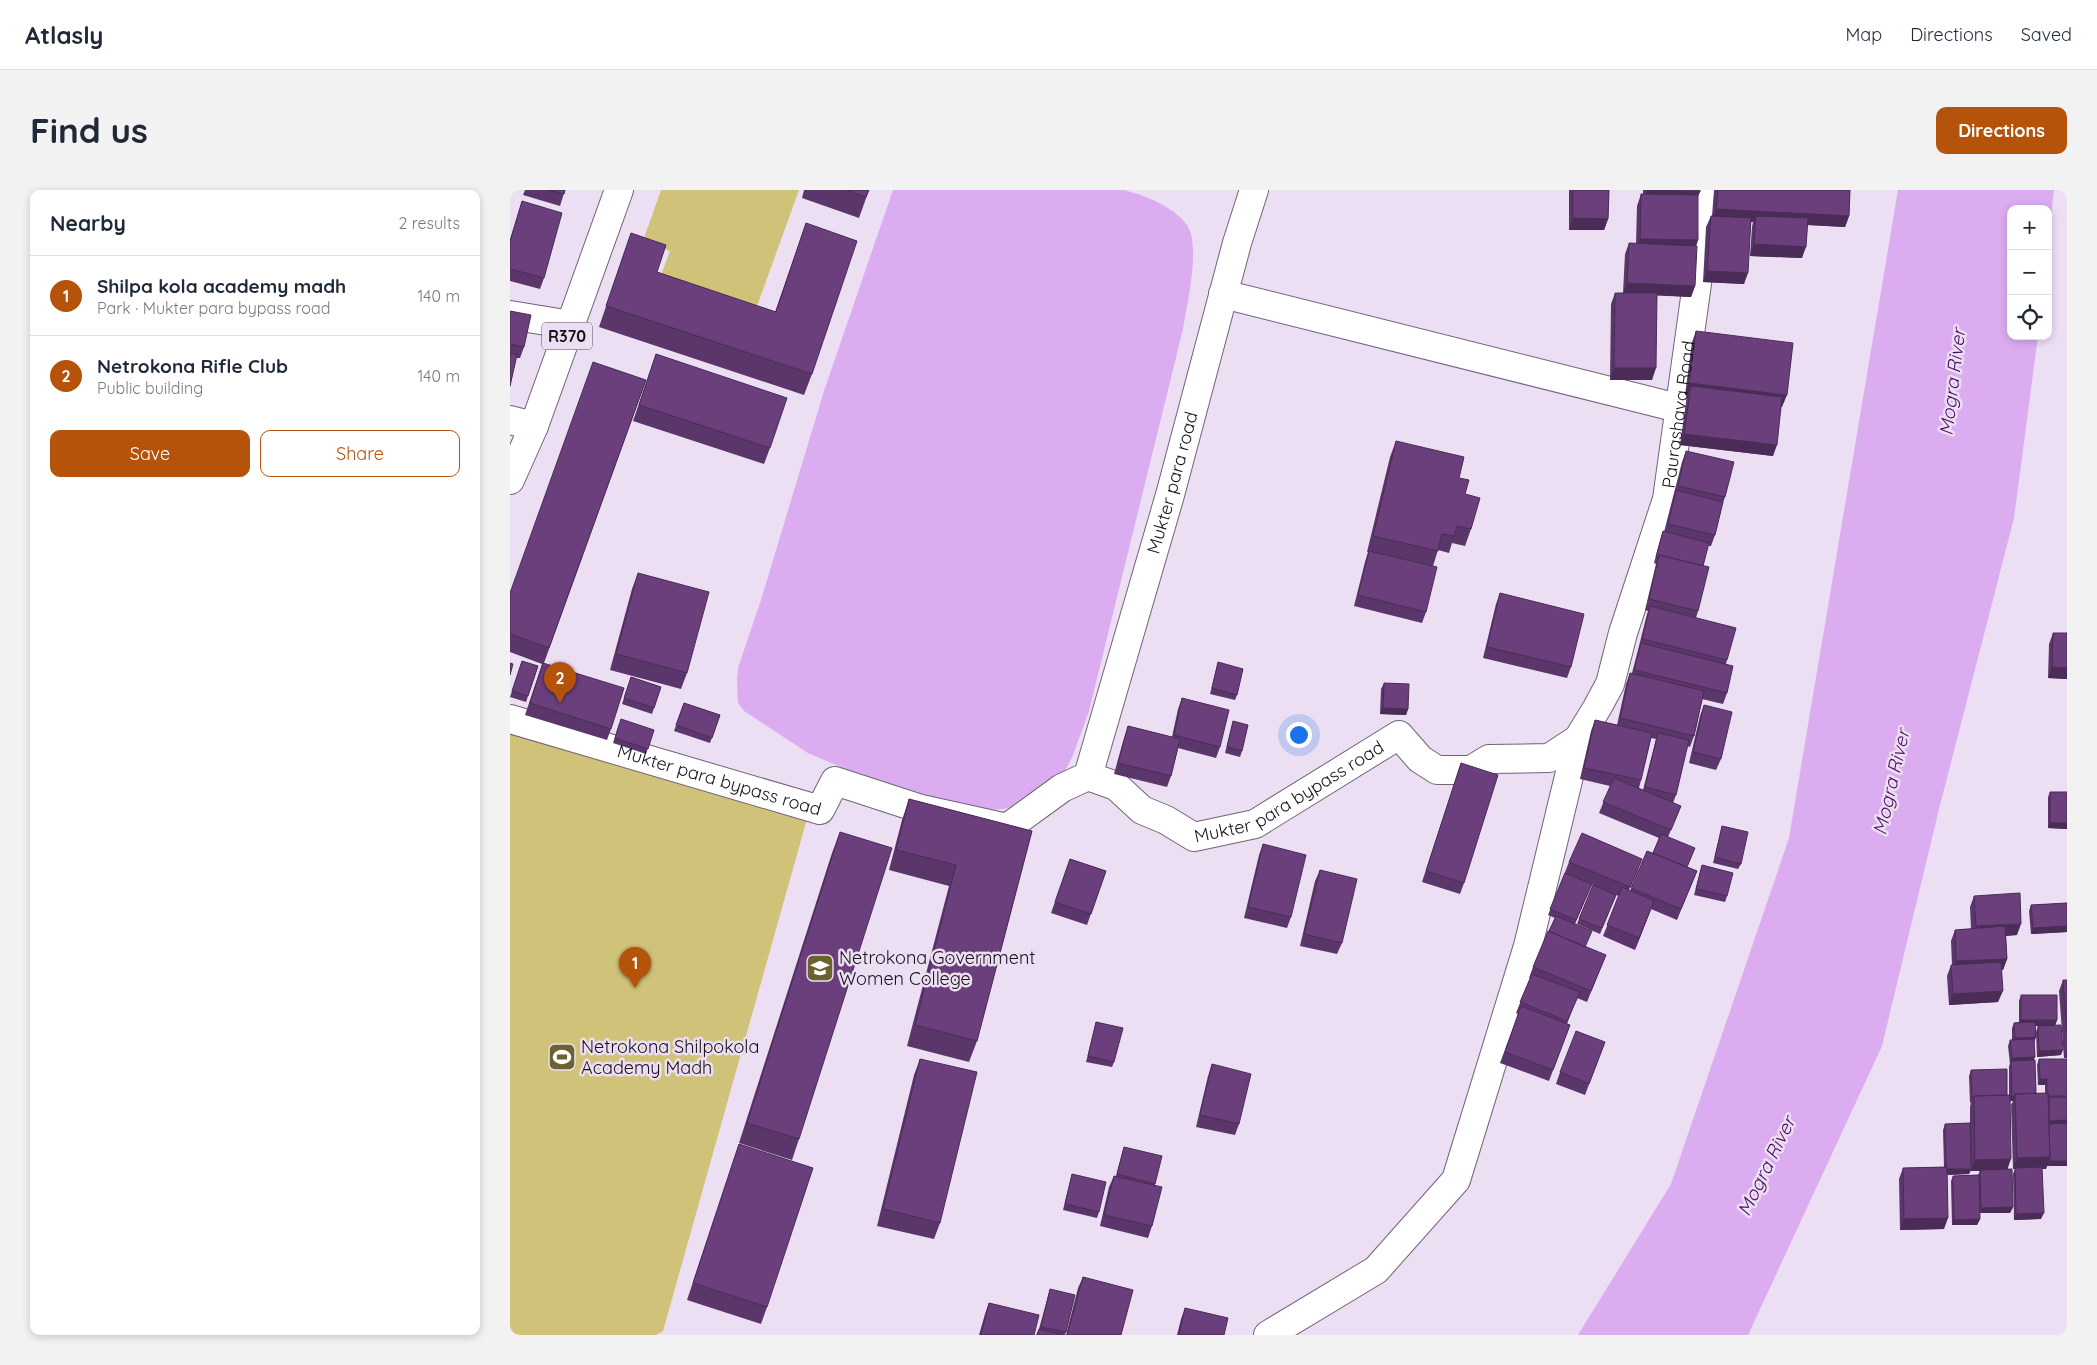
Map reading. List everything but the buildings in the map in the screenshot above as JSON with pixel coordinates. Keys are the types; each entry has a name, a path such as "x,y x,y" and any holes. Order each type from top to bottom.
{"street":[{"name":"R370","path":"510,480 522,423 571,325 619,190"},
{"name":"Mukter para road","path":"1088,776 1170,495 1223,294 1254,190"},
{"name":"Paurashava Road","path":"1623,633 1667,499 1678,408 1699,269 1706,190"},
{"path":"1223,294 1678,408"},
{"path":"510,315 571,325"},
{"name":"Mukter para bypass road","path":"510,719 820,810 835,781 921,810 1007,828 1062,788 1088,776 1116,786 1142,810 1166,820 1194,837 1255,824 1399,735 1420,759 1437,770 1471,770 1490,760 1549,758 1578,739 1610,684 1623,633"},
{"path":"1268,1335 1376,1270 1456,1180 1528,946 1578,739"}],"shaded area":[{"path":"661,190 799,190 752,320 657,286 670,251 643,241"},
{"path":"510,726 807,819 663,1331 656,1335 510,1335"}],"water":[{"path":"893,190 1124,190 1141,195 1167,207 1181,218 1191,234 1193,247 1192,276 1183,329 1089,711 1073,755 1062,777 1033,801 1004,809 974,811 910,797 808,753 744,711 738,703 738,668 761,600 824,391"},
{"name":"Mogra River","path":"1898,190 2054,190 2052,208 2052,205 2007,205 2007,340 2037,340 2014,518 1938,813 1882,1046 1748,1335 1578,1335 1671,1184 1789,838"}],"place":[{"name":"Netrokona Rifle Club","path":"560,703"},
{"name":"Netrokona Government Women College","path":"820,968"},
{"name":"Shilpa kola academy madh","path":"635,988"},
{"name":"Netrokona Shilpokola Academy Madh","path":"562,1057"}]}
